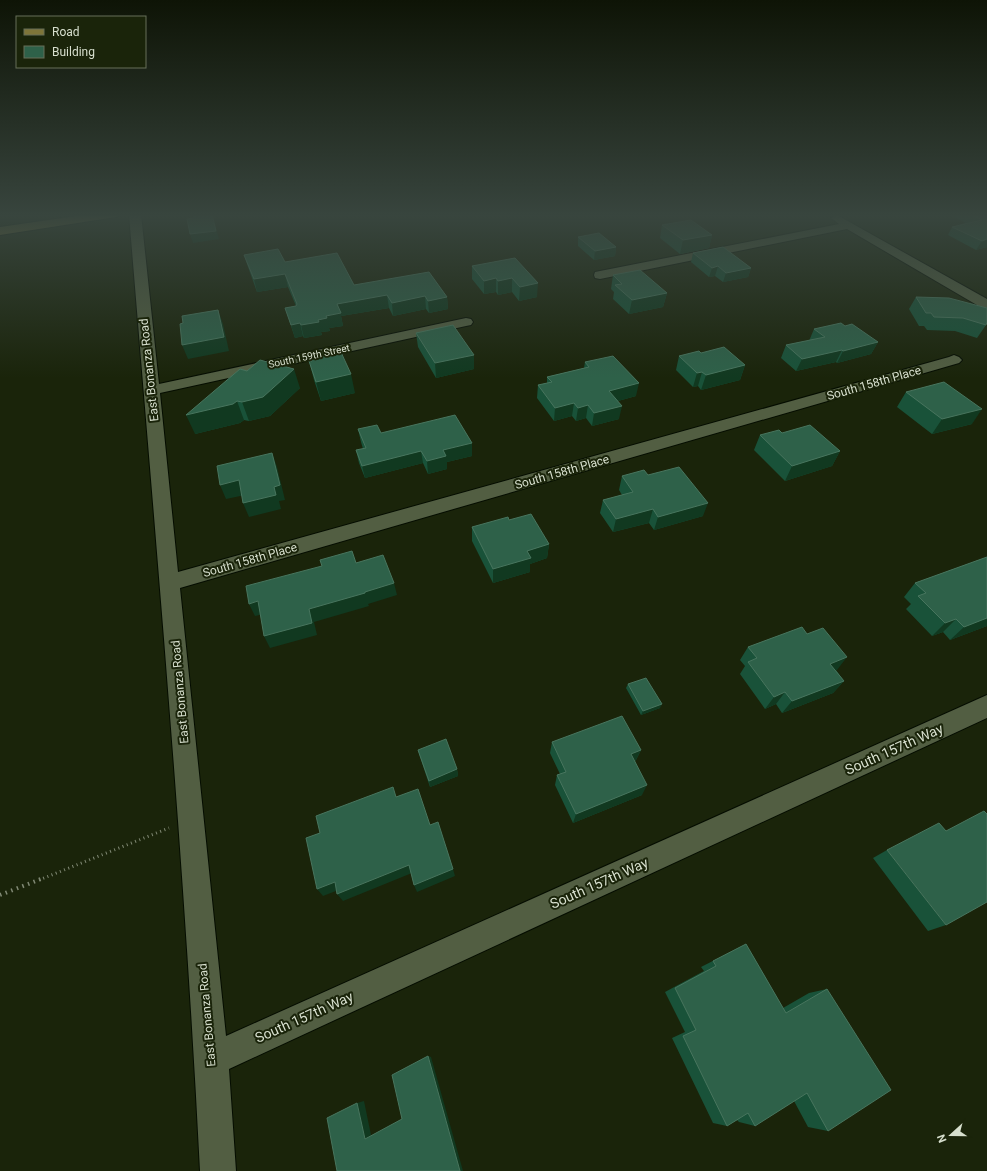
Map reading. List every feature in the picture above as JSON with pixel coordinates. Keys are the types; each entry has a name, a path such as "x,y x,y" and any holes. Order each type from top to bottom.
{"street":[{"name":"East Bonanza Road","path":"140,269 191,819 211,1060 218,1171"},
{"path":"600,275 632,269"},
{"path":"924,269 987,305"},
{"name":"South 159th Street","path":"152,390 466,322"},
{"name":"South 158th Place","path":"169,583 954,360"},
{"name":"South 157th Way","path":"211,1060 987,706"}],"path":[{"path":"0,895 77,866 191,819"}],"building":[{"path":"250,269 345,269 354,285 429,272 447,297 428,301 425,296 392,303 387,295 337,304 341,313 326,316 327,318 318,320 319,322 291,325 285,308 296,306 297,304 285,274 254,279"},
{"path":"474,269 525,269 538,283 520,287 512,278 498,281 496,278 484,281"},
{"path":"721,269 748,269 726,273"},
{"path":"640,270 667,293 632,300 615,285 622,284 613,275"},
{"path":"916,297 949,298 987,308 986,325 963,318 934,317 931,313 926,313"},
{"path":"218,310 224,337 182,345 180,324 183,323 182,316"},
{"path":"841,323 845,326 852,324 878,342 802,359 786,345 825,337 814,329"},
{"path":"453,325 474,355 435,363 416,333"},
{"path":"724,347 745,365 706,375 702,372 697,373 679,356 699,351 701,353"},
{"path":"340,350 351,374 316,382 309,361 312,361 311,356"},
{"path":"613,356 639,383 609,391 622,406 594,413 588,405 578,408 574,403 555,408 538,385 552,382 547,377 589,367 585,362"},
{"path":"260,360 294,369 263,397 242,402 237,401 233,404 186,415 240,369 247,371"},
{"path":"944,382 982,409 942,419 906,392"},
{"path":"455,415 472,443 443,450 446,456 427,461 421,451 362,466 356,450 366,448 358,429 377,425 381,433"},
{"path":"810,425 840,451 792,466 760,435 779,430 782,433"},
{"path":"272,453 280,485 274,487 276,495 243,503 239,480 220,485 217,466"},
{"path":"679,467 708,503 658,517 653,509 616,519 603,500 633,492 622,476 644,470 648,475"},
{"path":"531,514 549,544 527,551 531,558 493,569 472,527 508,517 509,520"},
{"path":"352,551 356,563 383,555 394,583 309,609 312,623 264,636 258,601 249,604 246,586 322,566 320,560"},
{"path":"987,557 987,618 964,627 956,619 945,623 918,596 926,593 915,583"},
{"path":"802,627 807,634 823,628 847,657 830,664 844,681 792,701 785,692 774,697 748,662 757,658 748,647"},
{"path":"646,678 662,704 643,711 628,684"},
{"path":"622,716 641,750 631,754 647,785 576,814 557,775 566,772 552,742"},
{"path":"446,739 457,769 429,781 418,750"},
{"path":"393,787 396,797 418,789 430,825 438,822 453,869 414,885 409,865 337,894 335,882 317,889 306,838 320,833 316,816"},
{"path":"984,811 987,814 987,902 946,925 887,850 939,823 946,831"},
{"path":"746,944 786,1013 827,989 891,1090 828,1131 807,1093 755,1126 748,1113 727,1126 683,1036 696,1030 675,988 716,966 713,961"},
{"path":"428,1056 460,1171 337,1171 327,1118 357,1103 365,1139 402,1119 392,1075"}]}
